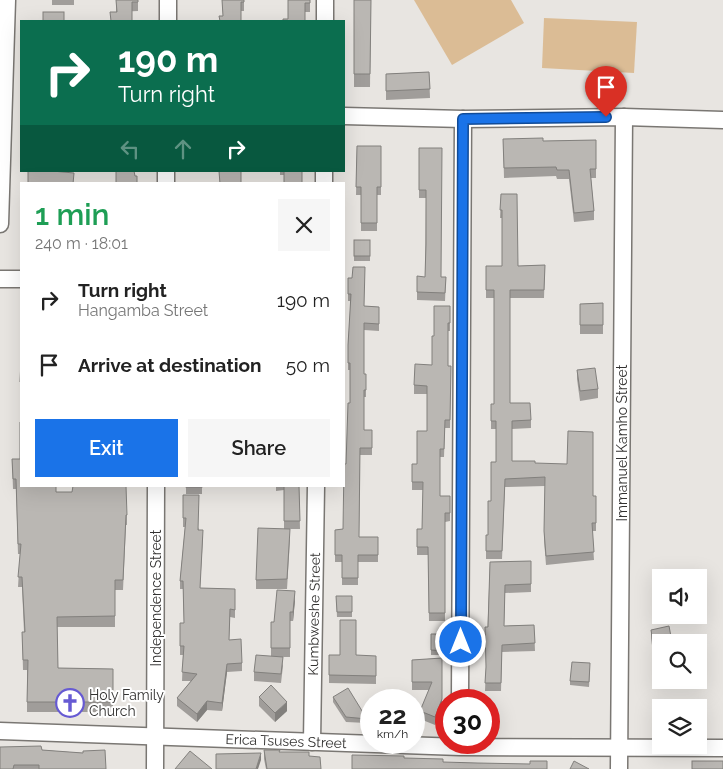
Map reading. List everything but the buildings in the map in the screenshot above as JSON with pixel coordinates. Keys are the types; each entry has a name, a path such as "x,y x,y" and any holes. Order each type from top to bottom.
{"street":[{"path":"0,224 6,0"},
{"path":"168,0 168,20"},
{"path":"325,0 325,20"},
{"path":"345,116 463,119 624,117 723,120"},
{"name":"Immanuel Kamho Street","path":"619,769 624,117"},
{"path":"460,689 463,119"},
{"path":"0,279 20,279"},
{"name":"Independence Street","path":"155,769 156,487"},
{"name":"Kumbweshe Street","path":"312,742 316,487"},
{"name":"Erica Tsuses Street","path":"0,730 312,742 435,744"},
{"name":"Erica Tsuses Street","path":"500,745 723,748"}],"shaded area":[{"path":"414,0 511,0 524,23 452,65"},
{"path":"544,18 637,22 634,73 542,68"}],"place":[{"name":"Holy Family Church","path":"70,703"}],"route":[{"path":"461,642 463,119 606,117"}]}
